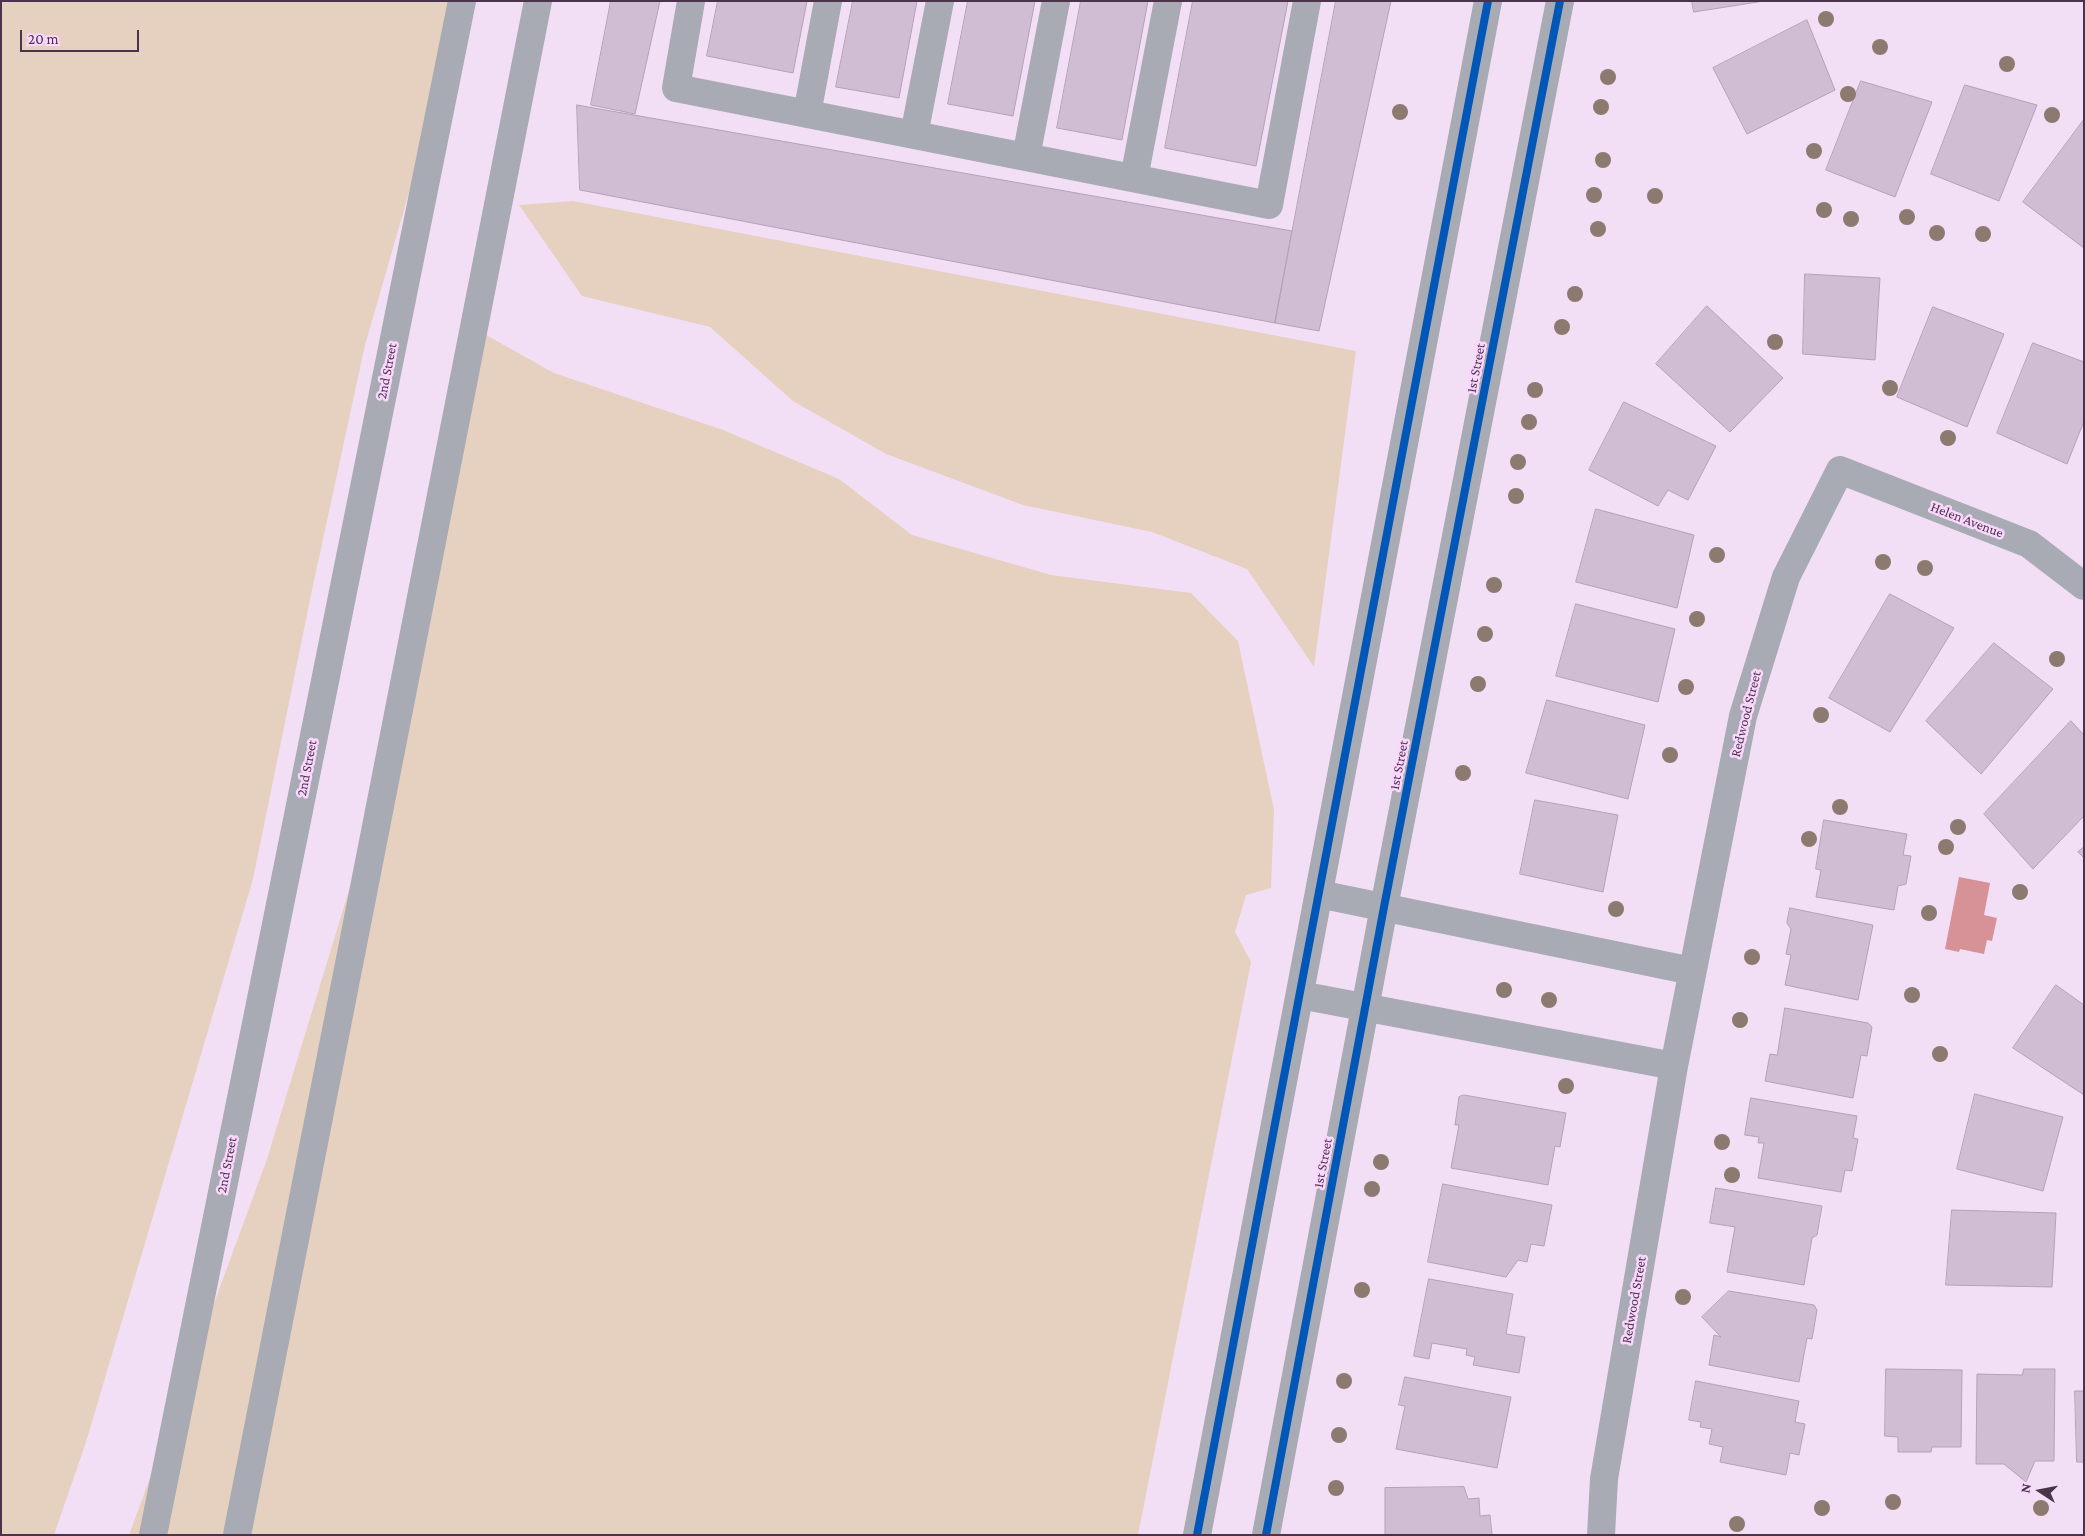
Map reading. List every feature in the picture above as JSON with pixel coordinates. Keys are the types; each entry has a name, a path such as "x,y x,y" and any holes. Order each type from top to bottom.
{"street":[{"name":"2nd Street","path":"153,1535 462,1"},
{"path":"237,1535 538,1"},
{"path":"692,1 676,88 1269,205 1307,1"},
{"path":"808,114 828,1"},
{"path":"914,135 940,1"},
{"path":"1026,157 1056,1"},
{"path":"1134,178 1168,1"},
{"path":"1197,1535 1488,1"},
{"name":"1st Street","path":"1266,1535 1384,907 1560,1"},
{"name":"Helen Avenue","path":"1840,470 2029,544 2084,586"},
{"name":"Redwood Street","path":"1601,1535 1604,1479 1674,1066 1743,716 1786,577 1840,470"},
{"path":"1319,894 1692,971"},
{"path":"1300,995 1365,1009 1674,1066"}],"shaded area":[{"path":"1,1 460,1 442,78 365,345 312,590 253,879 86,1442 54,1535 1,1535"},
{"path":"573,201 1356,351 1314,667 1247,569 1152,532 1023,505 886,454 793,401 710,327 582,296 519,205"},
{"path":"479,331 554,373 723,430 839,479 912,535 1051,575 1191,593 1238,641 1274,810 1271,888 1246,895 1235,932 1251,962 1138,1535 129,1535 267,1159 364,841"},
{"path":"1959,877 1990,883 1984,915 1997,918 1992,941 1987,940 1984,954 1960,949 1959,952 1945,949"}],"building":[{"path":"611,1 660,1 635,114 591,105"},
{"path":"718,1 807,1 793,73 707,56"},
{"path":"853,1 917,1 899,98 836,87"},
{"path":"968,1 1035,1 1013,116 948,104"},
{"path":"1081,1 1148,1 1122,140 1057,128"},
{"path":"1193,1 1288,1 1256,166 1165,148"},
{"path":"1336,1 1391,1 1319,331 1275,323"},
{"path":"1692,1 1764,1 1694,12"},
{"path":"1807,20 1835,90 1747,134 1713,68"},
{"path":"1861,81 1932,102 1895,197 1826,170"},
{"path":"1965,85 2037,105 1999,201 1931,174"},
{"path":"577,105 1292,231 1275,323 580,190"},
{"path":"2084,122 2084,248 2023,202"},
{"path":"1805,274 1880,278 1875,360 1803,354"},
{"path":"1707,306 1783,378 1730,432 1656,364"},
{"path":"1933,307 2004,334 1967,427 1897,397"},
{"path":"2033,343 2084,362 2084,421 2067,464 1997,433"},
{"path":"1624,402 1716,446 1688,500 1668,490 1658,506 1589,470"},
{"path":"1596,509 1694,535 1677,608 1576,582"},
{"path":"1890,594 1954,628 1890,732 1829,698"},
{"path":"1576,604 1675,629 1658,702 1556,676"},
{"path":"1994,643 2053,689 1981,774 1926,721"},
{"path":"1547,700 1645,725 1628,799 1526,773"},
{"path":"2071,721 2084,735 2084,816 2033,869 1984,814"},
{"path":"1535,800 1618,815 1603,892 1520,874"},
{"path":"1824,820 1907,834 1903,855 1911,856 1906,884 1898,886 1894,910 1816,897 1821,870 1816,869"},
{"path":"2084,847 2084,858 2078,852"},
{"path":"1790,908 1873,925 1858,1000 1785,985 1791,955 1786,954 1791,929 1787,923"},
{"path":"2056,985 2084,1005 2084,1095 2013,1048"},
{"path":"1785,1008 1868,1023 1872,1027 1867,1056 1861,1055 1853,1098 1765,1081 1770,1054 1777,1055"},
{"path":"1975,1094 2063,1117 2043,1191 1957,1169"},
{"path":"1464,1095 1566,1113 1560,1147 1555,1146 1548,1185 1451,1168 1459,1125 1455,1125 1459,1097"},
{"path":"1751,1098 1857,1116 1853,1138 1858,1139 1852,1171 1845,1170 1841,1192 1758,1178 1764,1143 1758,1143 1759,1137 1745,1135"},
{"path":"1443,1184 1552,1205 1544,1246 1531,1244 1527,1262 1518,1260 1506,1277 1428,1262"},
{"path":"1716,1188 1822,1206 1817,1235 1812,1238 1804,1285 1727,1272 1735,1227 1710,1223"},
{"path":"1952,1210 2056,1213 2052,1287 1946,1285"},
{"path":"1429,1279 1513,1294 1506,1334 1525,1337 1519,1373 1473,1365 1475,1357 1466,1355 1467,1349 1432,1343 1429,1359 1414,1356"},
{"path":"1729,1291 1814,1305 1817,1310 1812,1339 1807,1338 1799,1382 1709,1365 1714,1335 1721,1337 1702,1317"},
{"path":"1886,1369 1962,1370 1961,1447 1932,1447 1931,1452 1898,1452 1898,1437 1885,1436"},
{"path":"2024,1369 2055,1369 2054,1461 2035,1461 2026,1482 2004,1464 1976,1464 1977,1374 2022,1375"},
{"path":"1405,1377 1511,1397 1497,1468 1396,1449 1405,1406 1399,1405"},
{"path":"1696,1381 1799,1401 1795,1422 1805,1424 1799,1455 1790,1453 1786,1475 1720,1462 1723,1447 1709,1444 1712,1429 1700,1427 1701,1422 1689,1420"},
{"path":"2075,1391 2084,1391 2084,1462 2077,1462"},
{"path":"1464,1487 1468,1499 1479,1498 1480,1516 1490,1515 1492,1535 1385,1535 1385,1488"}],"cycle path":[{"path":"1197,1535 1488,1"},
{"path":"1266,1535 1384,907 1560,1"}]}
